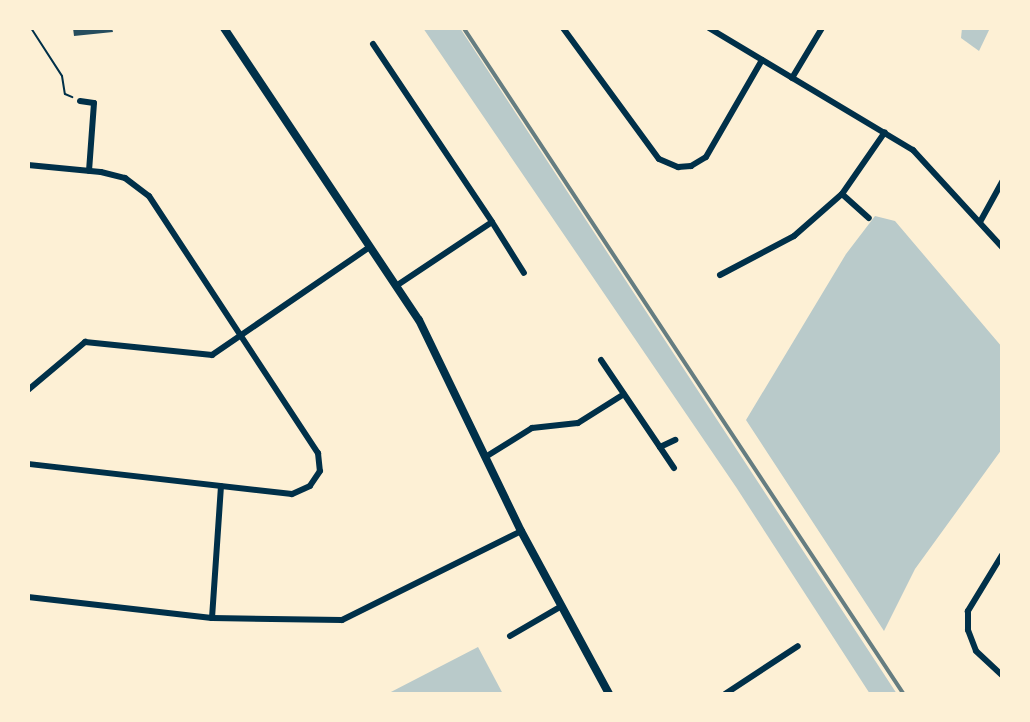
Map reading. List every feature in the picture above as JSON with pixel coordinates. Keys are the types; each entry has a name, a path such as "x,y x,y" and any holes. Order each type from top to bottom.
{"street":[{"path":"563,28 659,159 678,167 691,166 706,157 762,60"},
{"path":"709,28 914,150 1002,247"},
{"path":"792,78 822,28"},
{"path":"226,29 396,286 443,364 521,531 609,694"},
{"path":"373,44 524,273"},
{"path":"80,101 94,103 89,171"},
{"path":"720,275 794,236 842,194 885,132"},
{"path":"28,165 89,171 125,178 149,196 244,335 318,453 320,471 310,486 292,494 28,464"},
{"path":"980,222 1002,182"},
{"path":"842,194 869,218"},
{"path":"396,286 492,222"},
{"path":"28,390 85,342 212,355 370,247"},
{"path":"601,359 674,468"},
{"path":"487,456 532,428 578,423 624,394"},
{"path":"660,447 675,440"},
{"path":"212,618 221,486"},
{"path":"28,597 212,618 342,620 521,531"},
{"path":"1002,555 972,599 968,620 976,651 1002,676"},
{"path":"510,636 560,607"},
{"path":"725,694 798,646"}],"path":[{"path":"31,28 62,76 65,94 80,101"}],"shaded area":[{"path":"423,28 460,28 897,694 870,694 736,487"},
{"path":"962,28 990,28 979,51 961,38"},
{"path":"875,216 895,221 1002,347 1002,449 915,569 884,631 746,420 846,254"},
{"path":"478,647 503,694 387,694"}],"building":[{"path":"73,28 112,28 113,32 74,36"}],"railway":[{"path":"464,28 904,694"}]}
